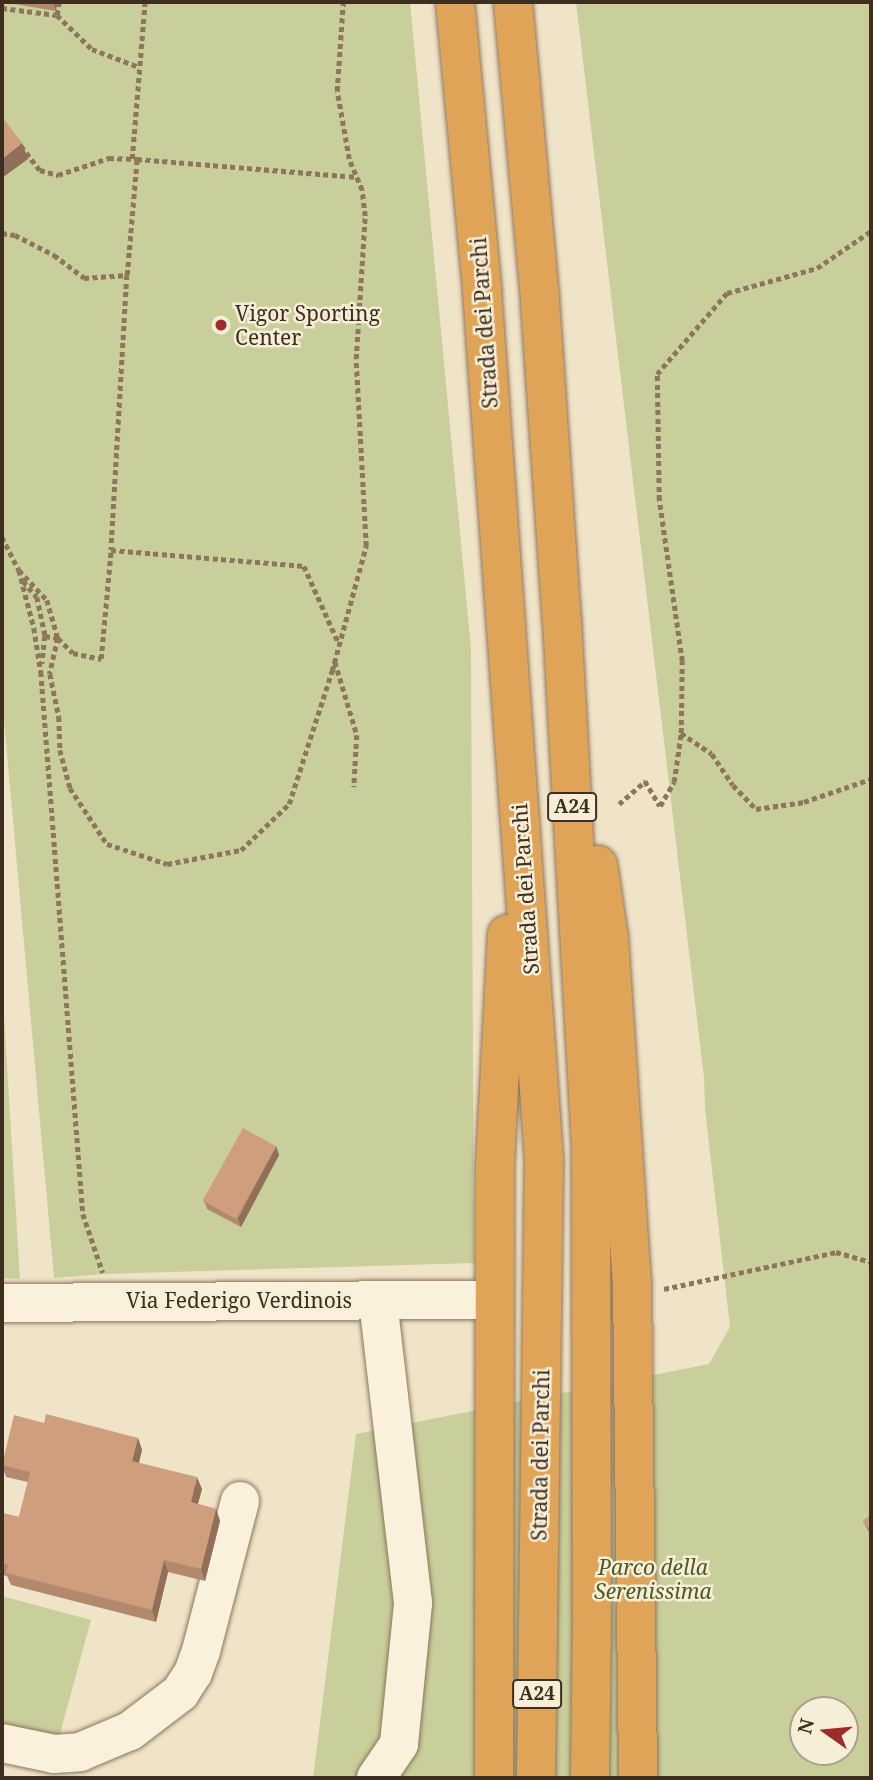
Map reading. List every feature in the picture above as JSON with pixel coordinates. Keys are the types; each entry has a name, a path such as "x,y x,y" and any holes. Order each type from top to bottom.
{"highway":[{"name":"Strada dei Parchi","path":"455,2 482,290 544,1159 536,1778"},
{"name":"A24","path":"513,2 540,300 562,620 591,1147 593,1615 590,1778"},
{"path":"562,620 609,939 626,1150 635,1366 638,1778"},
{"path":"495,1778 495,1164 514,736"}],"street":[{"path":"376,1778 399,1744 413,1603 378,1300"},
{"name":"Via Federigo Verdinois","path":"2,1303 476,1300"},
{"path":"2,1743 54,1754 80,1752 130,1731 180,1693 193,1673 201,1651 240,1501"}],"path":[{"path":"57,15 59,2"},
{"path":"45,636 58,638 73,653 101,659 145,2"},
{"path":"2,537 19,570 47,600 58,638 50,674 59,717 60,750 70,788 107,844 167,864 241,850 289,804 335,660 366,546 356,359 365,216 362,190 349,159 337,91 344,2"},
{"path":"2,8 57,15 92,49 139,67"},
{"path":"17,140 40,170 58,175 109,158 357,177"},
{"path":"619,804 645,780 660,806 674,782 681,733 682,661 659,500 657,374 727,293 817,268 871,231"},
{"path":"2,233 15,235 54,255 84,278 127,275"},
{"path":"110,550 304,566 339,644"},
{"path":"19,570 34,628 41,672 83,1213 104,1274 100,1301"},
{"path":"20,578 37,597 45,636 41,672"},
{"path":"335,660 357,735 354,787"},
{"path":"681,733 712,754 733,785 756,809 804,802 871,779"},
{"path":"654,1291 836,1252 871,1262"}],"green space":[{"name":"Vigor Sporting Center","path":"2,2 410,2 471,649 474,1263 104,1274 54,1278 2,698"},
{"name":"Parco della Serenissima","path":"576,2 871,2 871,1778 313,1778 356,1434 709,1364 730,1327 705,1109 704,1078"},
{"path":"2,982 20,1279 2,1278"},
{"path":"2,1596 91,1620 58,1741 2,1726"}],"building":[{"path":"2,117 22,143 2,159"},
{"path":"243,1128 276,1146 236,1219 203,1201"},
{"path":"46,1414 138,1438 132,1461 197,1477 191,1502 216,1509 201,1569 164,1560 152,1610 6,1573 8,1565 2,1564 2,1513 19,1517 30,1472 2,1465 14,1415 44,1423"},
{"path":"871,1515 871,1531 863,1521"}],"place":[{"name":"Vigor Sporting Center","path":"221,325"}]}
